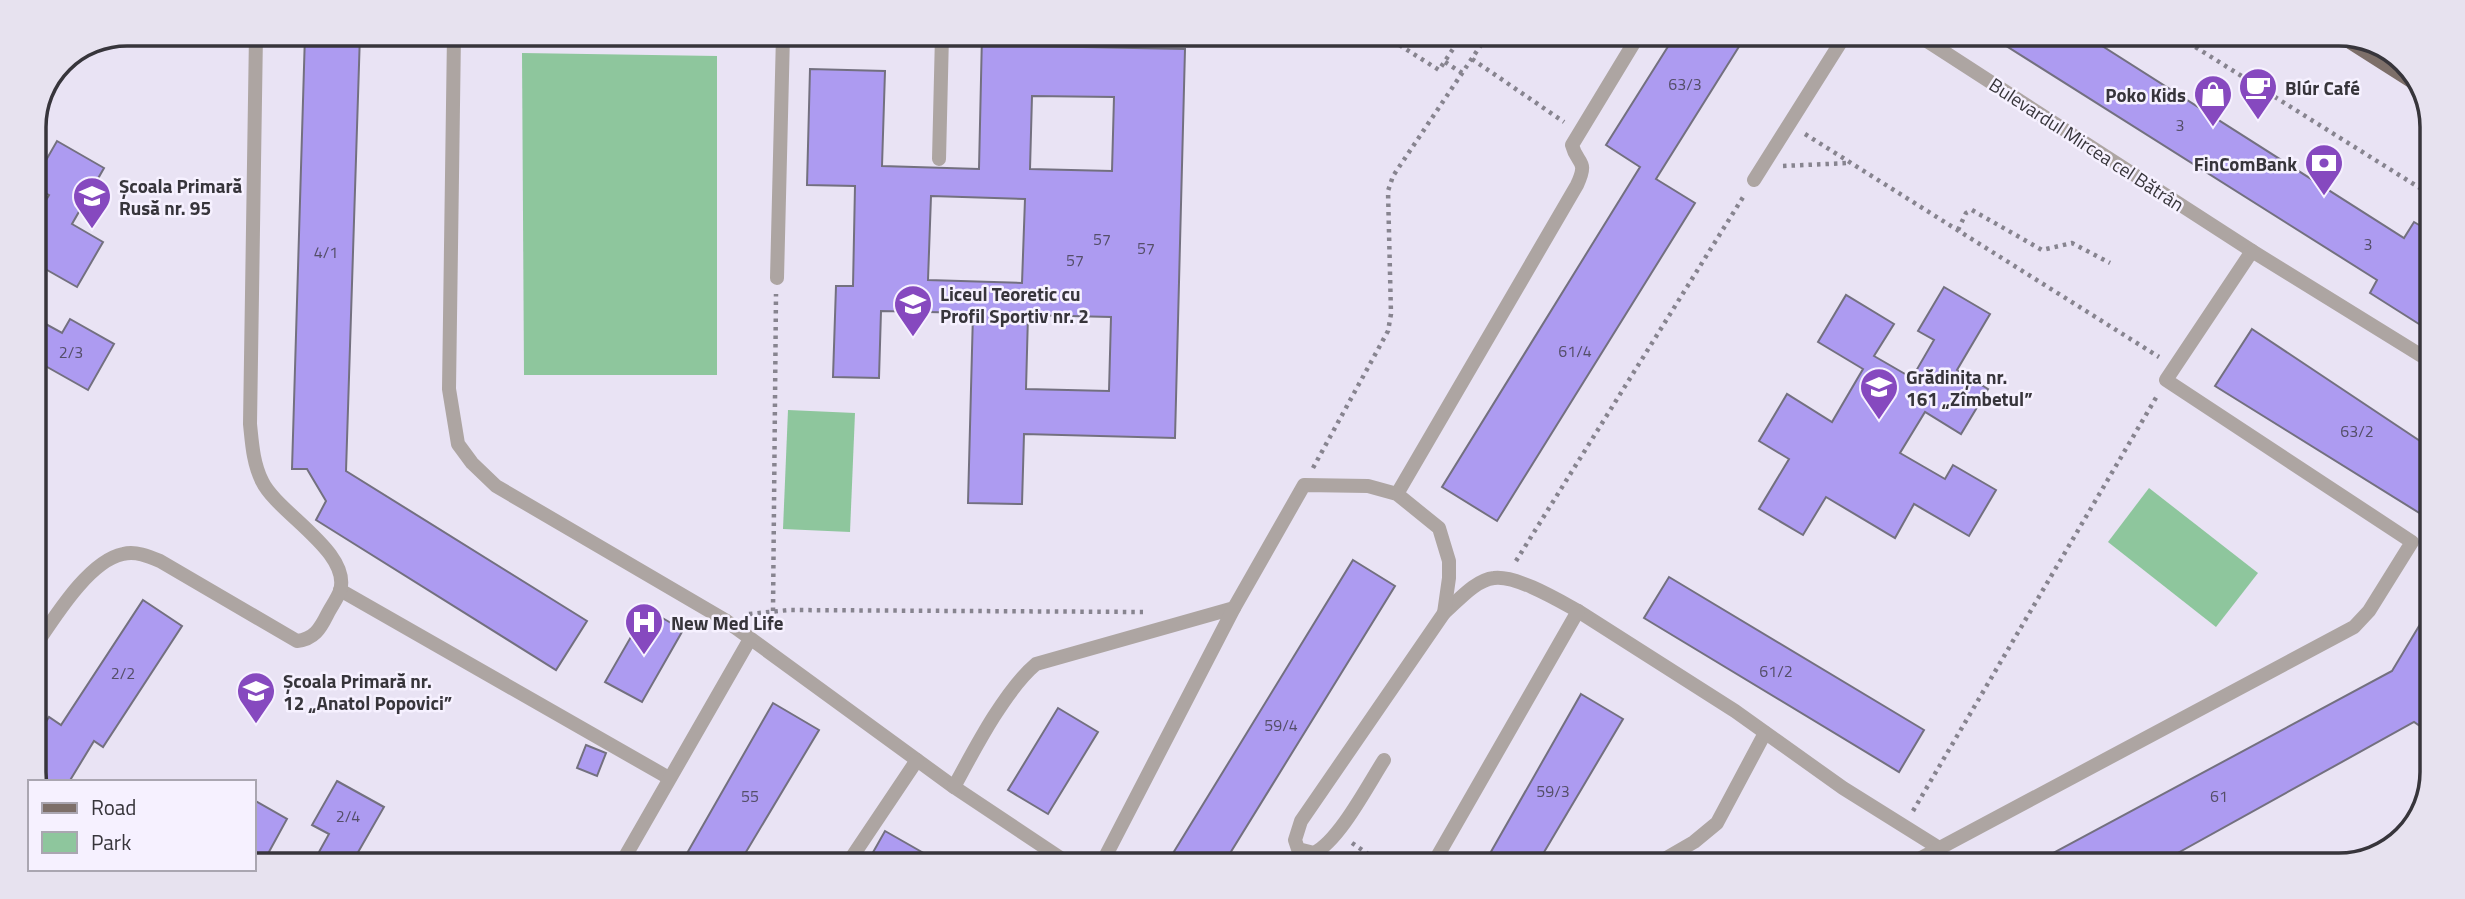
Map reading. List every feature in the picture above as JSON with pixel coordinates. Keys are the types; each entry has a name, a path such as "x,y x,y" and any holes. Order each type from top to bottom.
{"lane":[{"path":"46,630 65,603 102,562 124,553 143,554 160,561 297,640 306,640 315,635 340,590 340,572 332,558 296,518 277,502 262,482 253,456 250,424 256,46"},
{"path":"454,46 449,389 458,444 472,463 496,485 724,620 954,787 1053,853"},
{"path":"777,278 783,46"},
{"path":"939,159 942,46"},
{"path":"1397,494 1577,185 1583,169 1572,145 1632,46"},
{"path":"1754,180 1838,46"},
{"name":"Bulevardul Mircea cel Bătrân","path":"1934,46 2252,251 2419,354"},
{"path":"1930,853 2354,627 2369,611 2412,542 2166,380 2252,251"},
{"path":"1107,853 1234,608 1304,485 1368,486 1397,494 1438,528 1449,561 1444,613"},
{"path":"1384,760 1337,833 1322,849 1314,853 1298,849 1295,839 1301,821 1444,613 1475,586 1495,578 1504,579 1515,581 1578,611 1765,733 1903,828 1939,848"},
{"path":"340,590 669,778"},
{"path":"954,787 1011,691 1036,664 1234,608"},
{"path":"1439,853 1578,611"},
{"path":"627,853 750,639"},
{"path":"1675,853 1717,823 1765,733"},
{"path":"855,853 917,760"}],"path":[{"path":"1401,46 1439,70 1456,46"},
{"path":"1304,485 1388,331 1391,314 1388,191 1393,176 1480,46"},
{"path":"2194,46 2419,188"},
{"path":"1472,59 1579,133"},
{"path":"1445,62 1462,73"},
{"path":"1788,124 2174,367"},
{"path":"1762,166 1851,163"},
{"path":"1504,579 1754,180"},
{"path":"1958,230 1966,213 1972,210 2042,250 2072,243 2110,263"},
{"path":"773,611 777,278"},
{"path":"1903,828 2166,380"},
{"path":"724,620 773,611 1154,612"},
{"path":"1337,833 1367,853"}],"green space":[{"path":"522,53 717,56 717,375 524,375"},
{"path":"788,410 855,413 850,532 783,529"},
{"path":"2149,488 2258,573 2216,627 2108,542"}],"building":[{"path":"305,46 360,46 346,471 587,621 556,670 316,520 326,501 307,469 292,469"},
{"path":"982,46 1185,49 1175,438 1024,434 1022,504 968,503 973,313 881,311 879,378 833,377 836,286 853,286 855,186 807,185 810,69 885,71 882,166 979,169","holes":["1032,96 1114,97 1112,171 1030,169","931,196 1025,199 1022,283 928,280","1028,315 1111,317 1109,391 1026,389"]},
{"path":"1668,46 1739,46 1656,179 1695,203 1497,521 1442,487 1640,167 1606,145"},
{"path":"2006,46 2102,46 2404,238 2414,222 2419,225 2419,324 2370,293 2377,280"},
{"path":"57,141 104,168 72,224 103,242 77,287 46,269 46,200 49,195 46,193 46,160"},
{"path":"1944,287 1990,314 1957,370 1988,389 1961,434 1925,412 1900,453 1945,479 1953,465 1996,490 1969,536 1914,504 1895,538 1826,497 1803,535 1759,509 1789,459 1759,441 1787,394 1832,422 1863,369 1818,342 1846,295 1894,324 1874,356 1912,378 1934,340 1918,331"},
{"path":"70,319 114,344 88,390 46,366 46,324 62,333"},
{"path":"2252,329 2419,441 2420,513 2215,386"},
{"path":"1353,560 1395,586 1230,853 1173,853"},
{"path":"1669,577 1924,730 1899,772 1644,618"},
{"path":"143,600 182,626 103,747 94,741 70,780 46,780 46,722 49,717 61,725"},
{"name":"New Med Life","path":"647,609 683,630 642,702 605,682"},
{"path":"2420,625 2420,726 2414,722 2178,853 2053,853 2392,671"},
{"path":"1581,694 1623,719 1544,853 1490,853"},
{"path":"773,703 819,730 745,853 687,853"},
{"path":"1058,708 1098,732 1048,814 1008,790"},
{"path":"586,745 606,753 597,776 577,768"},
{"path":"337,781 384,807 358,853 318,853 329,834 312,825"},
{"path":"256,801 287,819 268,853 256,853"},
{"path":"885,831 924,853 873,853"}],"place":[{"name":"Blúr Café","path":"2258,121"},
{"name":"Poko Kids","path":"2213,128"},
{"name":"FinComBank","path":"2324,197"},
{"name":"Școala Primară Rusă nr. 95","path":"92,230"},
{"name":"Liceul Teoretic cu Profil Sportiv nr. 2","path":"913,338"},
{"name":"Grădinița nr. 161 „Zîmbetul”","path":"1879,421"},
{"name":"New Med Life","path":"644,656"},
{"name":"Școala Primară nr. 12 „Anatol Popovici”","path":"256,725"}]}
